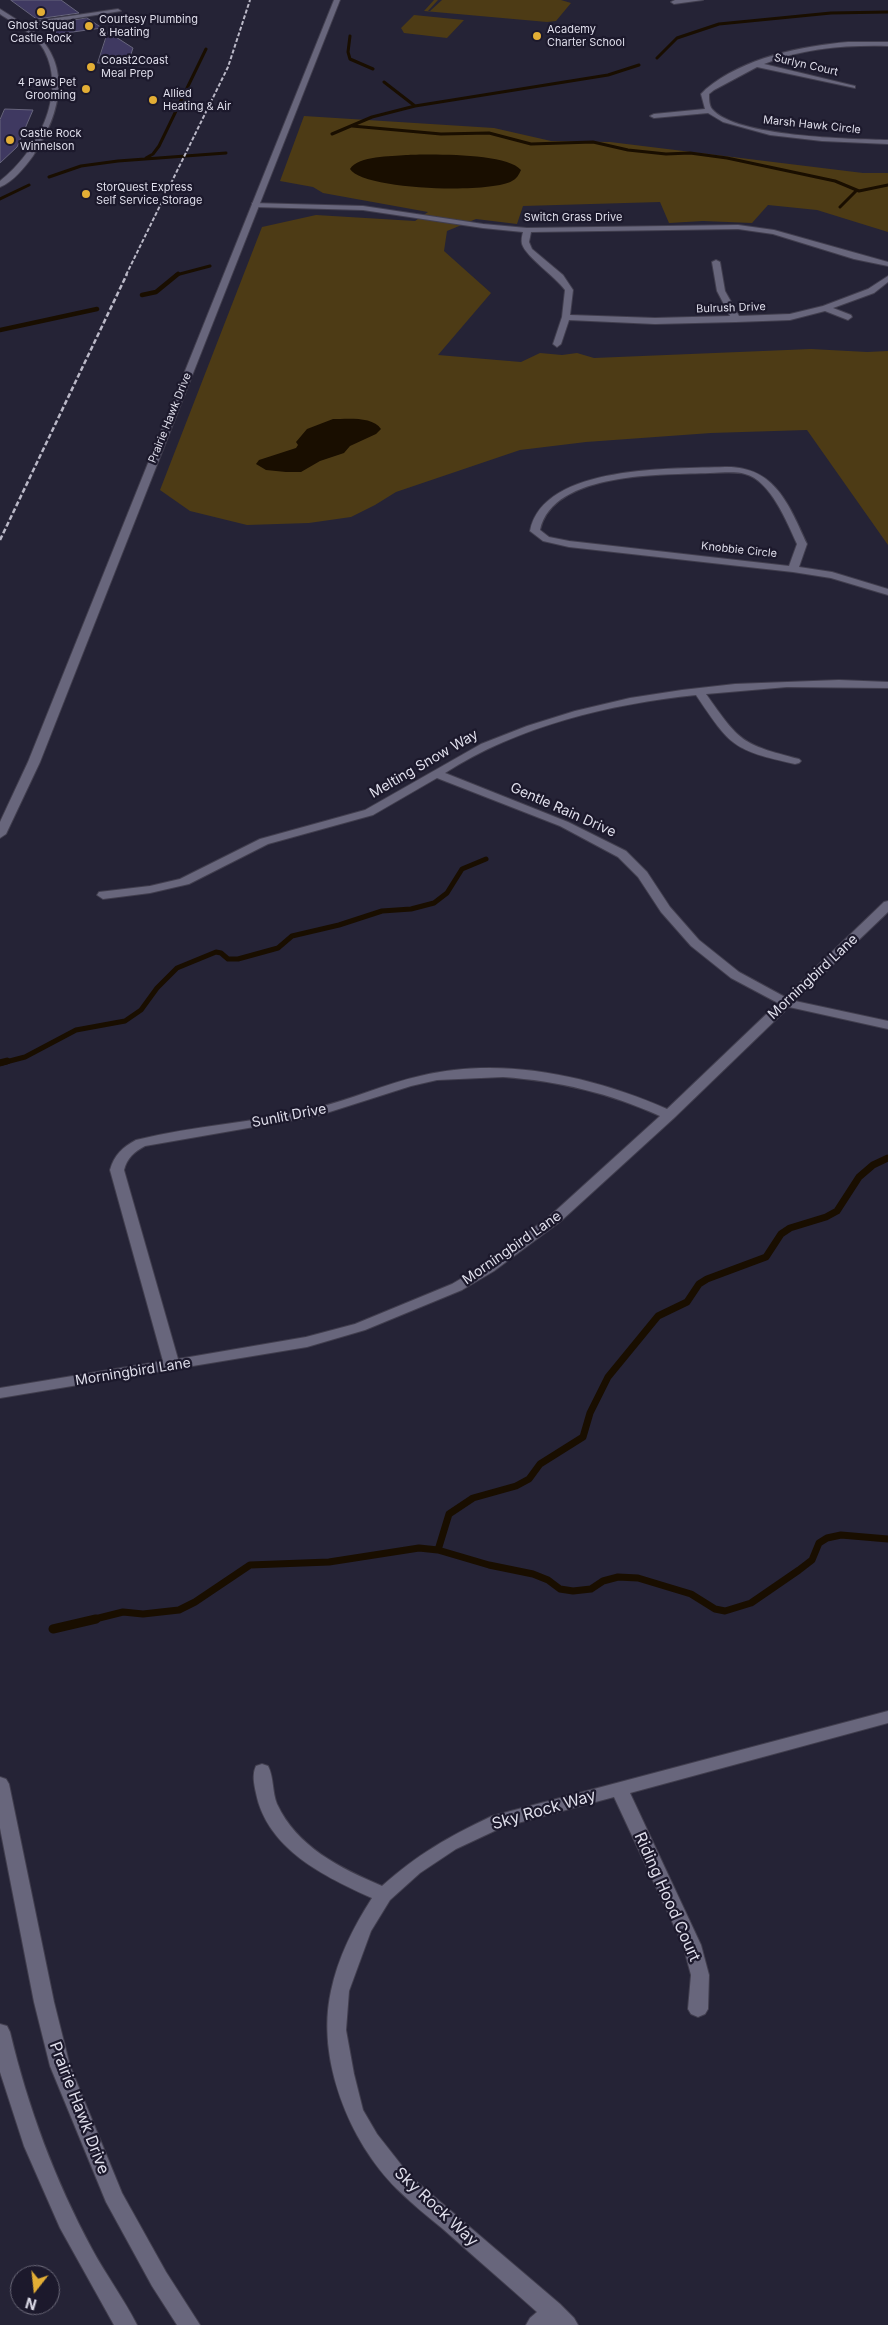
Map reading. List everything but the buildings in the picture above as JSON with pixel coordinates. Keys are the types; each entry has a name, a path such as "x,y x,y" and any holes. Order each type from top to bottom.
{"street":[{"name":"Prairie Hawk Drive","path":"0,834 32,767 336,0"},
{"path":"674,2 700,0"},
{"path":"0,11 36,38 48,51 55,72 57,90 39,145 26,162 0,185"},
{"path":"20,25 118,11"},
{"path":"654,116 711,112 706,102 705,94 711,88 754,64 800,50 847,44 888,44"},
{"name":"Surlyn Court","path":"754,64 853,87"},
{"name":"Marsh Hawk Circle","path":"711,112 744,126 776,134 888,142"},
{"name":"Switch Grass Drive","path":"255,205 349,207 527,230 738,226 774,232 857,257 888,264"},
{"path":"527,230 525,242 529,250 555,272 569,290 566,317 557,344"},
{"path":"716,262 721,292 736,319"},
{"name":"Bulrush Drive","path":"566,317 655,321 790,317 826,308 871,291 888,278"},
{"path":"826,308 848,316"},
{"name":"Knobbie Circle","path":"710,470 750,472 766,482 794,526 802,544 793,569 562,543 539,536 535,531 535,526 545,510 558,498 577,488 600,480 645,474 710,470"},
{"path":"793,569 832,575 888,592"},
{"name":"Melting Snow Way","path":"103,895 168,887 194,878 270,839 359,816 380,808 482,747 541,724 585,712 700,692 807,685 888,685"},
{"path":"700,692 732,738 745,746 795,761"},
{"name":"Gentle Rain Drive","path":"436,773 564,824 622,854 643,874 664,909 695,943 735,975 786,1002 888,1025"},
{"name":"Morningbird Lane","path":"0,1393 316,1339 360,1327 457,1287 489,1268 556,1218 669,1115 888,905"},
{"name":"Sunlit Drive","path":"172,1365 116,1170 119,1159 128,1150 141,1143 319,1111 407,1083 437,1076 472,1073 524,1075 582,1084 614,1092 669,1115"},
{"name":"Sky Rock Way","path":"560,2318 403,2182 370,2140 354,2111 344,2074 336,2030 340,1991 363,1928 384,1895 414,1868 450,1844 498,1821 888,1717"},
{"path":"262,1771 267,1800 278,1826 303,1851 335,1873 384,1895"},
{"name":"Prairie Hawk Drive","path":"0,1784 44,2002 60,2066 113,2196 159,2279 189,2325"},
{"name":"Riding Hood Court","path":"619,1788 692,1945 700,1975 698,2008"},
{"path":"0,2032 18,2099 49,2180 93,2272 126,2325"},
{"path":"537,2325 560,2318"}],"shaded area":[{"path":"434,0 438,0 428,11 442,0 561,0 571,3 556,21 547,22 424,11"},
{"path":"414,15 464,20 447,38 404,33 401,28"},
{"path":"304,116 494,128 551,141 610,142 863,173 888,173 888,232 817,210 768,205 752,223 703,221 669,223 660,202 523,206 517,224 476,219 447,231 444,251 491,293 438,355 521,362 540,353 562,355 577,353 594,358 811,349 867,352 888,351 888,545 807,430 711,433 586,442 520,450 396,492 351,517 309,523 247,525 190,511 160,490 262,227 316,215 415,221 428,212 323,193 313,187 280,181"},
{"path":"406,155 449,155 485,158 513,164 521,170 513,180 499,185 479,188 427,188 377,182 360,176 350,169 354,164 368,159"},
{"path":"333,419 366,420 381,429 376,434 350,446 344,453 320,461 301,472 266,470 256,464 259,460 296,448 298,445 296,442 307,429"}],"waterway":[{"path":"657,58 677,38 719,24 831,13 888,12"},
{"path":"350,36 348,52 350,59 373,69"},
{"path":"146,158 153,154 159,146 206,49"},
{"path":"415,106 608,75 639,65"},
{"path":"384,82 415,106"},
{"path":"332,134 372,117 415,106"},
{"path":"352,126 441,134 489,133 531,144 593,142 628,150 666,154 690,153 727,158 835,181 859,191 888,185"},
{"path":"49,177 81,166 118,161 226,153"},
{"path":"0,199 29,185"},
{"path":"840,207 856,191"},
{"path":"177,275 210,266"},
{"path":"142,295 156,292 177,275"},
{"path":"0,330 97,309"},
{"path":"2,1063 25,1057 76,1030 125,1021 141,1010 157,988 177,968 216,952 221,953 228,959 238,959 278,948 292,936 339,925 382,911 411,909 434,903 447,893 462,869 486,859"},
{"path":"0,1063 7,1061"},
{"path":"438,1550 449,1514 473,1498 516,1486 529,1479 540,1464 583,1437 590,1413 608,1377 658,1316 687,1302 699,1284 707,1279 766,1257 781,1234 790,1228 826,1217 837,1211 859,1177 873,1165 888,1158"},
{"path":"438,1550 489,1565 533,1574 548,1580 560,1589 573,1591 591,1589 603,1581 618,1577 638,1578 691,1594 715,1609 725,1611 751,1603 799,1570 812,1560 819,1543 827,1538 841,1535 888,1539"},
{"path":"91,1620 123,1612 143,1614 179,1610 195,1602 250,1565 329,1562 419,1548 438,1550"},
{"path":"53,1629 96,1619"}],"railway":[{"path":"126,275 228,67 250,0"},
{"path":"0,540 127,274"}],"place":[{"name":"Ghost Squad Castle Rock","path":"41,12"},
{"name":"Courtesy Plumbing & Heating","path":"89,26"},
{"name":"Academy Charter School","path":"537,36"},
{"name":"Coast2Coast Meal Prep","path":"91,67"},
{"name":"4 Paws Pet Grooming","path":"86,89"},
{"name":"Allied Heating & Air","path":"153,100"},
{"name":"Castle Rock Winnelson","path":"10,140"},
{"name":"StorQuest Express Self Service Storage","path":"86,194"}]}
